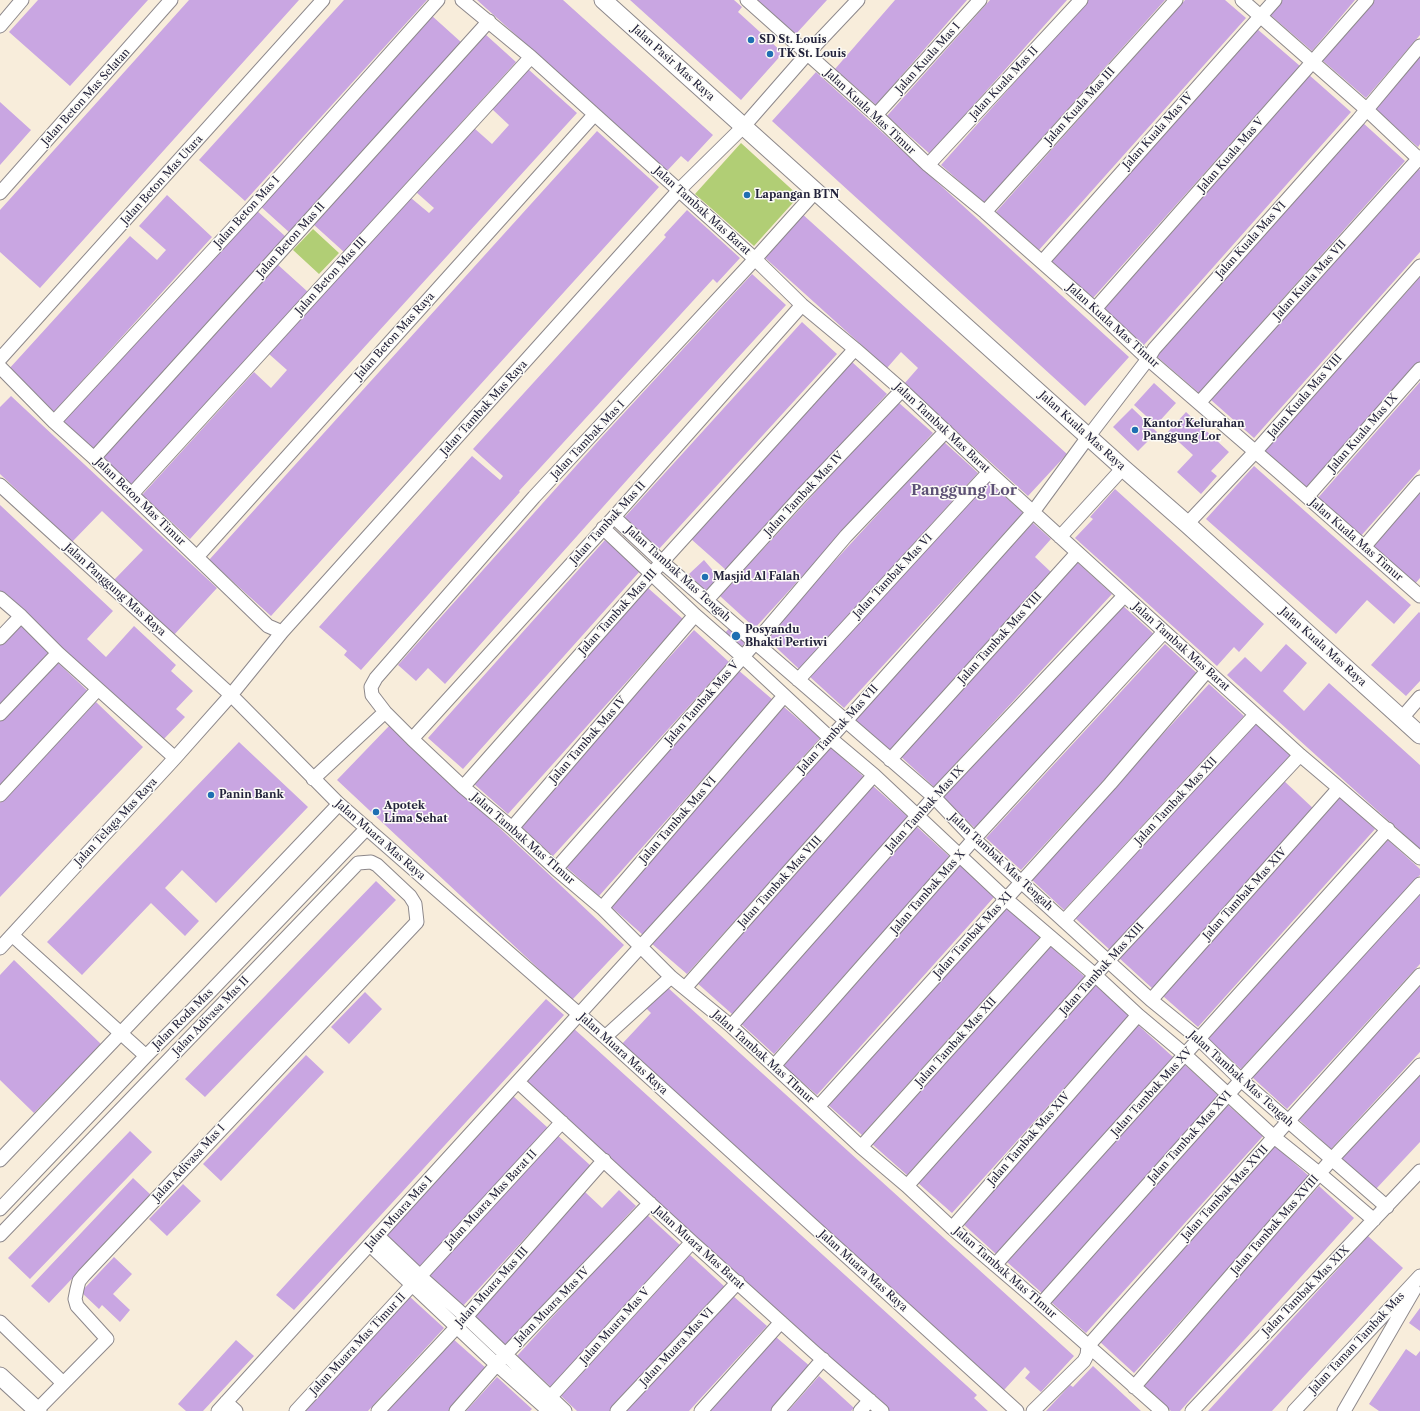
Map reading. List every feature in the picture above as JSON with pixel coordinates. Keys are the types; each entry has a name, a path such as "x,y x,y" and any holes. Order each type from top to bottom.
{"street":[{"path":"0,26 22,0"},
{"name":"Jalan Beton Mas Selatan","path":"0,193 171,0"},
{"name":"Jalan Beton Mas Utara","path":"0,359 323,0"},
{"name":"Jalan Beton Mas I","path":"54,422 250,210 438,0"},
{"name":"Jalan Tambak Mas Barat","path":"462,0 531,57 755,259 802,305 902,390 1032,512 1300,755 1420,858"},
{"name":"Jalan Pasir Mas Raya","path":"603,0 744,126"},
{"name":"Jalan Kuala Mas Timur","path":"748,0 876,115 928,166 985,212 1095,309 1148,359 1364,547 1418,590"},
{"name":"Jalan Tambak Mas Raya","path":"231,695 282,632 679,190 744,126 807,54 858,0"},
{"name":"Jalan Kuala Mas I","path":"876,115 980,0"},
{"name":"Jalan Kuala Mas II","path":"928,166 1081,0"},
{"name":"Jalan Kuala Mas III","path":"985,212 1176,0"},
{"path":"1242,0 1420,158"},
{"name":"Jalan Kuala Mas IV","path":"1042,262 1275,0"},
{"name":"Jalan Kuala Mas V","path":"1095,309 1367,0"},
{"name":"Jalan Beton Mas II","path":"94,458 489,21"},
{"name":"Jalan Kuala Mas VI","path":"1088,437 1148,359 1154,349 1420,46"},
{"name":"Jalan Beton Mas III","path":"132,494 531,57"},
{"name":"Jalan Beton Mas Raya","path":"197,557 594,115"},
{"name":"Jalan Kuala Mas Raya","path":"744,126 1420,735"},
{"name":"Jalan Kuala Mas VII","path":"1199,403 1420,158"},
{"name":"Jalan Tambak Mas I","path":"372,695 371,687 376,678 509,527 816,192"},
{"name":"Jalan Kuala Mas VIII","path":"1187,524 1256,452 1420,266"},
{"name":"Jalan Tambak Mas II","path":"412,739 614,517 802,305"},
{"name":"Jalan Tambak Mas III","path":"463,787 662,562 855,349"},
{"name":"Jalan Beton Mas Timur","path":"0,367 54,422 132,494 268,626 282,632"},
{"name":"Jalan Kuala Mas IX","path":"1307,497 1420,369"},
{"name":"Jalan Tambak Mas IV","path":"708,600 802,495 902,390"},
{"name":"Jalan Tambak Mas V","path":"556,869 755,643 846,536 946,431"},
{"name":"Jalan Tambak Mas VII","path":"579,1014 845,722 1032,512 1088,437"},
{"path":"1060,537 1123,468"},
{"name":"Jalan Tambak Mas VI","path":"798,680 989,472"},
{"path":"1364,547 1420,482"},
{"name":"Jalan Panggung Mas Raya","path":"0,485 231,695"},
{"name":"Jalan Tambak Mas Tengah","path":"614,517 662,562 708,600 845,722 934,797 974,839 1108,961 1199,1039 1241,1080 1288,1122 1387,1207"},
{"name":"Jalan Tambak Mas Tengah","path":"603,528 651,575 743,656 830,738 874,775 1006,899 1095,975 1274,1137 1374,1220"},
{"name":"Jalan Tambak Mas VIII","path":"890,760 1077,553"},
{"name":"Jalan Tambak Mas IX","path":"731,1026 934,797 1124,596"},
{"path":"0,598 175,758"},
{"name":"Jalan Tambak Mas IV","path":"512,828 695,615"},
{"path":"0,638 21,616"},
{"name":"Jalan Tambak Mas X","path":"774,1066 974,839 1164,632"},
{"path":"0,714 58,652"},
{"name":"Jalan Tambak Mas XI","path":"818,1107 1110,784 1207,671"},
{"path":"0,794 98,689"},
{"name":"Jalan Telaga Mas Raya","path":"0,948 231,695"},
{"name":"Jalan Muara Mas Raya","path":"231,695 339,804 605,1037 1017,1411"},
{"name":"Jalan Tambak Mas TImur","path":"372,695 385,712 412,739 463,787 512,828 556,869 602,908 671,977 731,1026 861,1147 907,1186 952,1228 1042,1304 1134,1388 1162,1411"},
{"name":"Jalan Tambak Mas VI","path":"602,908 784,696"},
{"path":"1401,719 1420,698"},
{"path":"313,779 385,712"},
{"name":"Jalan Tambak Mas XII","path":"1064,921 1256,715"},
{"name":"Jalan Tambak Mas XIII","path":"907,1186 1095,975 1300,755"},
{"name":"Jalan Tambak Mas VIII","path":"685,988 874,775"},
{"name":"Jalan Tambak Mas XIV","path":"1152,1000 1339,788"},
{"path":"0,1160 339,804"},
{"name":"Jalan Roda Mas","path":"0,1210 146,1056 208,994 367,828"},
{"name":"Jalan Tambak Mas XV","path":"995,1264 1388,829"},
{"name":"Jalan Adivasa Mas II","path":"0,1235 358,863 371,862 384,870 410,896 415,904 417,922"},
{"name":"Jalan Tambak Mas XVI","path":"1042,1304 1228,1094 1420,884"},
{"name":"Jalan Adivasa Mas I","path":"38,1411 63,1383 107,1339 77,1306 75,1299 79,1281 417,922"},
{"path":"12,936 120,1035 146,1056"},
{"name":"Jalan Tambak Mas XII","path":"861,1147 1050,937"},
{"name":"Jalan Tambak Mas XVII","path":"1033,1411 1084,1361 1087,1355 1088,1346 1420,975"},
{"path":"605,1037 671,977"},
{"name":"Jalan Muara Mas I","path":"222,1406 374,1241 579,1014"},
{"name":"Jalan Tambak Mas XIV","path":"952,1228 1138,1015"},
{"name":"Jalan Tambak Mas XVIII","path":"1134,1388 1332,1159 1420,1065"},
{"name":"Jalan Muara Mas Barat","path":"518,1082 692,1242 882,1411"},
{"name":"Jalan Muara Mas Barat II","path":"415,1281 562,1122"},
{"name":"Jalan Muara Mas III","path":"378,1411 457,1327 604,1160"},
{"name":"Jalan Tambak Mas XIX","path":"1192,1411 1420,1171"},
{"name":"Jalan Muara Mas IV","path":"456,1411 501,1360 650,1203"},
{"path":"374,1241 415,1281 457,1327 501,1360"},
{"name":"Jalan Muara Mas V","path":"545,1406 692,1242"},
{"name":"Jalan Taman Tambak Mas","path":"1294,1411 1420,1276"},
{"name":"Jalan Taman Tambak Mas","path":"1344,1411 1420,1280"},
{"path":"415,1281 466,1317 501,1360 545,1406 565,1411"},
{"name":"Jalan Muara Mas Timur II","path":"296,1411 415,1281"},
{"name":"Jalan Muara Mas VI","path":"617,1411 738,1282"},
{"path":"0,1322 63,1383"},
{"path":"701,1411 781,1322"},
{"path":"778,1411 823,1359"},
{"path":"0,1376 38,1411"},
{"path":"860,1411 870,1400"},
{"path":"222,1406 236,1411"}],"green space":[{"name":"Lapangan BTN","path":"741,143 799,196 754,246 695,194"},
{"path":"313,229 339,253 319,274 293,250"}],"building":[{"path":"38,0 148,0 70,86 9,32"},
{"path":"189,0 299,0 40,288 0,252 0,210"},
{"path":"344,0 427,0 245,201 199,160"},
{"path":"477,0 563,0 713,135 688,162 681,156 667,171"},
{"path":"630,0 734,0 742,7 738,12 783,53 741,100"},
{"path":"757,0 827,0 795,35"},
{"path":"895,0 967,0 876,105 835,69"},
{"path":"990,0 1067,0 930,154 887,116"},
{"path":"1088,0 1165,0 984,203 941,165"},
{"path":"1185,0 1225,0 1246,18 1039,250 996,212"},
{"path":"1279,0 1355,0 1312,51 1268,13"},
{"path":"1374,0 1420,0 1420,35 1366,98 1322,60"},
{"path":"431,15 462,43 290,233 259,205"},
{"path":"1256,28 1300,66 1093,298 1050,260"},
{"path":"485,34 516,62 344,252 313,224"},
{"path":"1420,56 1420,144 1418,147 1374,109"},
{"path":"528,69 577,113 190,539 142,495 254,372 271,388 287,370 269,354 411,198 429,213 434,208 416,192 474,128 492,144 509,125 492,109"},
{"path":"816,72 1129,357 1085,406 772,121"},
{"path":"1308,74 1351,112 1144,345 1101,306"},
{"path":"0,102 31,130 0,165"},
{"path":"1362,122 1405,161 1199,393 1155,355"},
{"path":"597,131 659,187 271,616 209,560"},
{"path":"1418,168 1420,170 1420,252 1254,438 1211,400"},
{"path":"167,195 212,237 54,412 8,370 130,236 157,260 166,250 139,226"},
{"path":"255,209 286,237 94,450 62,422"},
{"path":"687,210 740,258 717,283 713,279 519,491 520,492 361,670 344,655 347,651 319,627 472,456 500,480 503,476 473,449 666,237 664,235"},
{"path":"800,212 1067,454 1028,496 904,384 918,368 901,352 887,368 763,256"},
{"path":"277,264 308,292 132,486 101,457"},
{"path":"752,274 786,305 652,452 445,684 428,668 416,681 398,665 601,438"},
{"path":"1420,277 1420,363 1308,489 1265,451"},
{"path":"802,322 837,354 659,549 624,518"},
{"path":"852,362 887,394 726,570 691,539"},
{"path":"1420,382 1420,469 1360,537 1317,499"},
{"path":"1154,383 1176,403 1156,425 1134,405"},
{"path":"11,396 217,588 173,636 114,580 143,550 102,511 72,542 0,474 0,407"},
{"path":"898,402 933,433 755,628 720,596"},
{"name":"Kantor Kelurahan Panggung Lor","path":"1132,408 1157,432 1138,451 1113,427"},
{"path":"1186,412 1229,452 1211,471 1217,476 1201,494 1177,472 1193,455 1168,432"},
{"path":"944,442 978,473 799,669 765,637"},
{"path":"1254,466 1411,605 1394,624 1367,600 1336,634 1206,519"},
{"path":"988,481 1023,513 844,708 809,676"},
{"path":"1115,489 1264,624 1239,652 1234,647 1217,666 1075,538 1093,519 1090,517"},
{"path":"1420,491 1420,578 1414,585 1371,547"},
{"path":"0,505 113,611 87,639 106,657 134,626 176,665 171,671 193,691 176,709 185,717 161,742 0,592"},
{"path":"1033,523 1051,539 1035,557 1052,573 889,751 854,719"},
{"path":"605,540 640,571 463,769 428,738"},
{"name":"Masjid Al Falah","path":"704,560 721,580 706,593 689,574"},
{"path":"1077,562 1112,594 934,787 899,755"},
{"path":"648,588 683,619 508,814 473,783"},
{"path":"1121,604 1156,636 977,830 942,798"},
{"path":"1419,612 1420,681 1406,696 1371,665"},
{"path":"18,623 53,657 0,712 0,642"},
{"name":"Posyandu Bhakti Pertiwi","path":"733,624 748,640 740,648 725,633"},
{"path":"694,630 729,662 553,856 518,824"},
{"path":"1165,644 1200,676 1021,870 986,838"},
{"path":"1286,644 1307,663 1283,691 1304,711 1329,683 1420,765 1420,849 1227,675 1245,657 1261,672"},
{"path":"56,661 91,694 0,789 0,719"},
{"path":"737,669 773,700 599,896 564,865"},
{"path":"1209,684 1244,716 1064,910 1030,878"},
{"path":"96,702 143,747 0,897 0,803"},
{"path":"784,707 820,738 643,935 608,904"},
{"path":"1256,724 1291,756 1110,950 1075,918"},
{"path":"390,725 624,945 572,1000 337,780"},
{"path":"239,742 308,807 216,903 182,870 165,888 199,921 185,936 151,903 82,975 47,942"},
{"path":"828,745 864,777 687,974 651,943"},
{"path":"1282,779 1316,811 1153,989 1118,957"},
{"path":"873,786 908,817 732,1014 696,982"},
{"path":"1340,797 1375,829 1198,1027 1163,996"},
{"path":"915,825 950,857 774,1054 739,1022"},
{"path":"1388,840 1420,869 1420,875 1241,1069 1206,1037"},
{"path":"960,865 995,896 817,1095 781,1064"},
{"path":"376,881 396,900 205,1097 185,1079"},
{"path":"1420,894 1420,964 1287,1109 1252,1077"},
{"path":"1004,905 1040,937 862,1135 827,1104"},
{"path":"1049,945 1085,977 907,1175 872,1144"},
{"path":"14,960 101,1044 34,1113 0,1080 0,975"},
{"path":"1420,982 1420,1052 1331,1149 1296,1117"},
{"path":"1095,984 1130,1015 952,1213 917,1182"},
{"path":"666,986 1074,1356 1041,1392 1025,1378 1030,1372 1025,1367 1004,1390 622,1044 651,1013 646,1008"},
{"path":"365,992 382,1009 349,1044 331,1027"},
{"path":"546,999 564,1015 294,1310 276,1295"},
{"path":"1138,1025 1173,1057 996,1254 961,1222"},
{"path":"572,1027 977,1395 974,1398 988,1411 888,1411 524,1081"},
{"path":"306,1055 324,1072 221,1181 203,1164"},
{"path":"1184,1064 1219,1096 1042,1293 1007,1262"},
{"path":"1420,1072 1420,1142 1375,1190 1340,1158"},
{"path":"513,1096 548,1128 419,1269 384,1237"},
{"path":"1228,1105 1263,1136 1086,1333 1051,1302"},
{"path":"130,1131 152,1152 30,1279 8,1258"},
{"path":"556,1134 591,1166 462,1307 427,1275"},
{"path":"1274,1145 1310,1177 1134,1373 1099,1341"},
{"path":"133,1178 151,1195 49,1303 31,1286"},
{"path":"183,1184 201,1201 167,1236 149,1219"},
{"path":"1319,1186 1354,1218 1180,1411 1171,1411 1141,1384"},
{"path":"619,1190 636,1206 506,1347 471,1314 585,1192 602,1208"},
{"path":"646,1214 681,1246 551,1387 517,1356"},
{"path":"1368,1236 1403,1268 1355,1321 1272,1411 1208,1411"},
{"path":"690,1255 725,1287 611,1411 577,1411 561,1396"},
{"path":"114,1257 132,1274 113,1294 130,1310 120,1322 102,1305 99,1309 81,1292"},
{"path":"732,1295 767,1326 689,1411 625,1411"},
{"path":"409,1296 444,1328 368,1411 304,1411"},
{"path":"1420,1308 1420,1331 1409,1323"},
{"path":"776,1337 812,1368 774,1411 710,1411"},
{"path":"452,1338 487,1369 449,1411 385,1411"},
{"path":"236,1340 254,1356 203,1411 186,1411 178,1404"},
{"path":"1406,1349 1416,1356 1420,1351 1420,1411 1379,1411 1369,1404"},
{"path":"1093,1366 1141,1411 1046,1411 1070,1385 1073,1387"},
{"path":"819,1376 854,1408 851,1411 788,1411"},
{"path":"497,1377 532,1409 530,1411 466,1411"}],"place":[{"name":"SD St. Louis","path":"751,40"},
{"name":"TK St. Louis","path":"770,54"},
{"name":"Lapangan BTN","path":"747,195"},
{"name":"Kantor Kelurahan Panggung Lor","path":"1135,430"},
{"name":"Masjid Al Falah","path":"705,577"},
{"name":"Posyandu Bhakti Pertiwi","path":"736,636"},
{"name":"Panin Bank","path":"211,795"},
{"name":"Apotek Lima Sehat","path":"376,812"}],"district":[{"name":"Panggung Lor","path":"964,491"}]}
